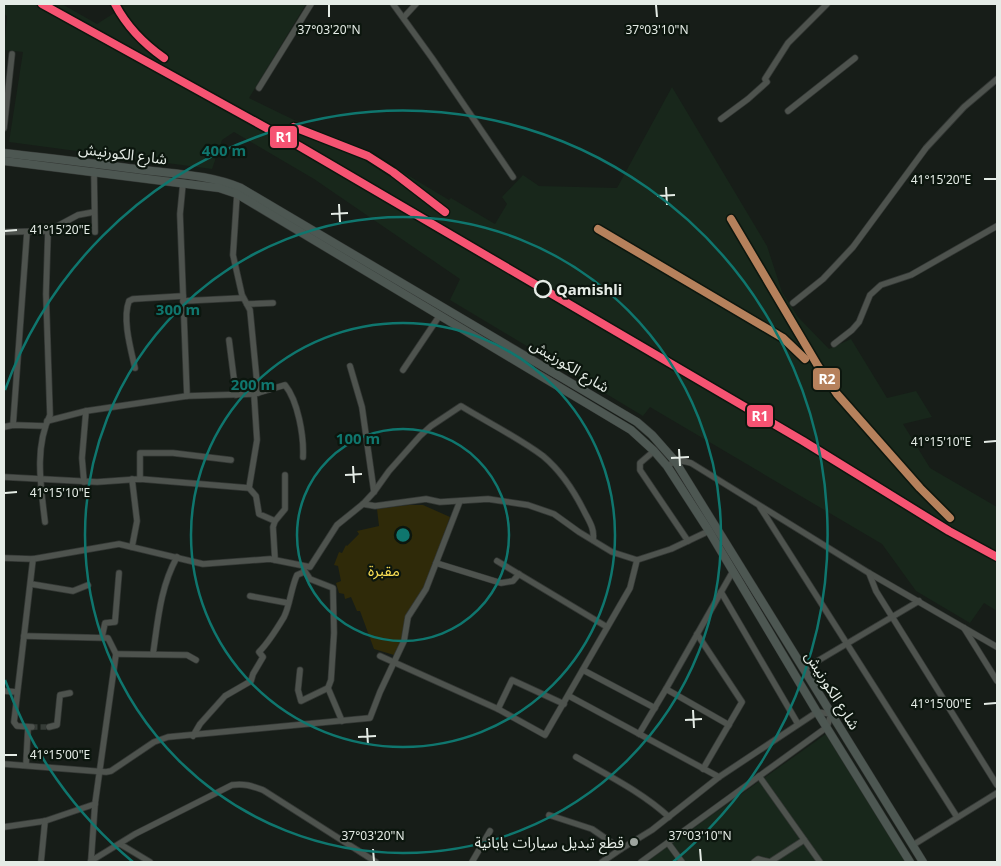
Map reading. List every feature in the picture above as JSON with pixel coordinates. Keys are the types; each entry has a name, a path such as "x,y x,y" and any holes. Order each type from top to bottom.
{"street":[{"path":"259,88 311,4"},
{"path":"393,4 404,17 513,177"},
{"path":"404,17 416,4"},
{"path":"721,120 767,82 765,79 788,43 827,4"},
{"path":"4,128 12,54"},
{"path":"788,111 855,58"},
{"path":"793,303 823,279 853,247 926,148 964,108 997,79"},
{"name":"شارع الكورنيش","path":"4,152 220,180 242,188 638,422 676,461 924,862"},
{"name":"شارع الكورنيش","path":"4,161 219,188 237,194 631,430 667,466 709,531 817,712 910,862"},
{"path":"147,179 148,170"},
{"path":"94,171 95,232"},
{"path":"183,183 180,214 188,396"},
{"path":"237,194 233,255 243,298 250,310 258,440 249,488"},
{"path":"4,236 4,232 48,231 78,214 94,212"},
{"path":"834,344 859,322 870,295 881,285 911,275 996,229"},
{"path":"45,522 40,479 42,438 50,415 46,294 48,231"},
{"path":"13,425 27,232"},
{"path":"135,368 127,332 127,306 129,301 133,299 243,298"},
{"path":"247,304 273,303"},
{"path":"403,370 440,315"},
{"path":"229,340 236,395"},
{"path":"350,366 362,407 374,492"},
{"path":"4,427 46,424 86,411 188,396 256,394 284,385 289,391 304,438 304,457"},
{"path":"193,736 200,724 225,696 251,681 252,674 263,657 259,652 284,616 297,575 310,567 337,526 363,504 420,436 431,426 461,406 536,452 553,465 576,495 593,530 592,540"},
{"path":"84,482 82,458 86,411"},
{"path":"654,451 640,463 640,470 688,541"},
{"path":"140,478 140,453 173,453 231,460"},
{"path":"667,466 676,461 683,460 690,463 869,573 997,647"},
{"path":"274,560 273,527 284,509 286,475"},
{"path":"4,477 84,482 140,478 249,488 256,496 259,514 275,521"},
{"path":"132,479 137,521 132,547"},
{"path":"363,504 375,506 426,499 440,502 488,499 528,505 554,514 579,532 617,554 637,560 671,549 709,531"},
{"path":"4,764 111,771 160,739 370,718 404,641 408,617 426,589 460,502"},
{"path":"758,505 957,818"},
{"path":"4,558 33,559 119,544 203,564 274,560 304,569 310,579 333,588 334,633 331,680 328,688 342,722"},
{"path":"153,654 161,599 169,572 177,557"},
{"path":"26,765 30,727 14,724 33,559"},
{"path":"380,656 498,709 546,735 630,588 637,560"},
{"path":"498,561 607,627"},
{"path":"436,563 501,583 513,581 519,574"},
{"path":"639,734 733,571"},
{"path":"869,573 876,591 997,785"},
{"path":"102,638 105,623 115,622 119,574"},
{"path":"31,584 73,591 88,585"},
{"path":"721,592 798,724"},
{"path":"250,596 288,603"},
{"path":"804,669 919,601"},
{"path":"963,627 997,681"},
{"path":"697,634 742,702 703,769"},
{"path":"24,636 108,638 116,654 94,804 91,862"},
{"path":"116,654 187,654 196,660"},
{"path":"300,670 298,690 301,701 328,688"},
{"path":"583,670 655,708"},
{"path":"498,709 512,680 564,704"},
{"path":"666,689 728,725"},
{"path":"4,691 17,692"},
{"path":"49,727 57,725 60,695 70,693"},
{"path":"569,696 719,777"},
{"path":"602,862 652,830 719,777 798,724 817,712 831,714 827,727 641,862"},
{"path":"576,757 660,808 669,817"},
{"path":"759,776 820,862"},
{"path":"91,862 135,834 232,784 247,784 263,790 376,862"},
{"path":"912,845 997,793"},
{"path":"4,827 45,820 94,804"},
{"path":"548,815 592,829 621,849"},
{"path":"41,862 45,820"},
{"path":"472,862 490,831"},
{"path":"754,862 758,859 770,862 804,840"},
{"path":"668,843 682,862"},
{"path":"120,844 150,862"}],"shaded area":[{"path":"4,4 62,4 97,24 122,8 120,4 306,4 249,98 369,155 371,153 449,200 451,198 495,224 507,204 502,197 523,175 539,186 617,188 672,87 767,246 782,292 798,317 829,349 851,339 887,398 916,391 932,417 903,424 930,468 997,507 997,611 984,603 970,623 916,591 882,544 650,407 643,416 450,300 460,279 314,179 234,132 222,140 212,169 9,142 23,52 4,50 7,16 4,14"},
{"path":"826,734 906,862 646,862"}],"green space":[{"name":"مقبرة","path":"423,505 450,517 426,583 406,616 402,638 394,655 374,649 360,611 357,611 351,597 345,599 344,594 339,593 336,583 341,581 338,566 334,565 339,552 342,553 346,545 359,534 357,531 379,526 377,509"}],"tunnel":[{"path":"32,727 49,727"}],"transit line":[{"name":"R1","path":"42,4 299,146 803,441 949,531 997,557"},
{"name":"R1","path":"115,4 136,34 164,58"},
{"name":"R1","path":"294,127 368,156 393,172 445,212"},
{"name":"R2","path":"731,219 818,366 837,394 920,488 950,518"},
{"name":"R2","path":"598,229 783,338 805,359"}],"place":[{"name":"Qamishli","path":"543,289"},
{"name":"قطع تبديل سيارات يابانية","path":"634,842"}]}
